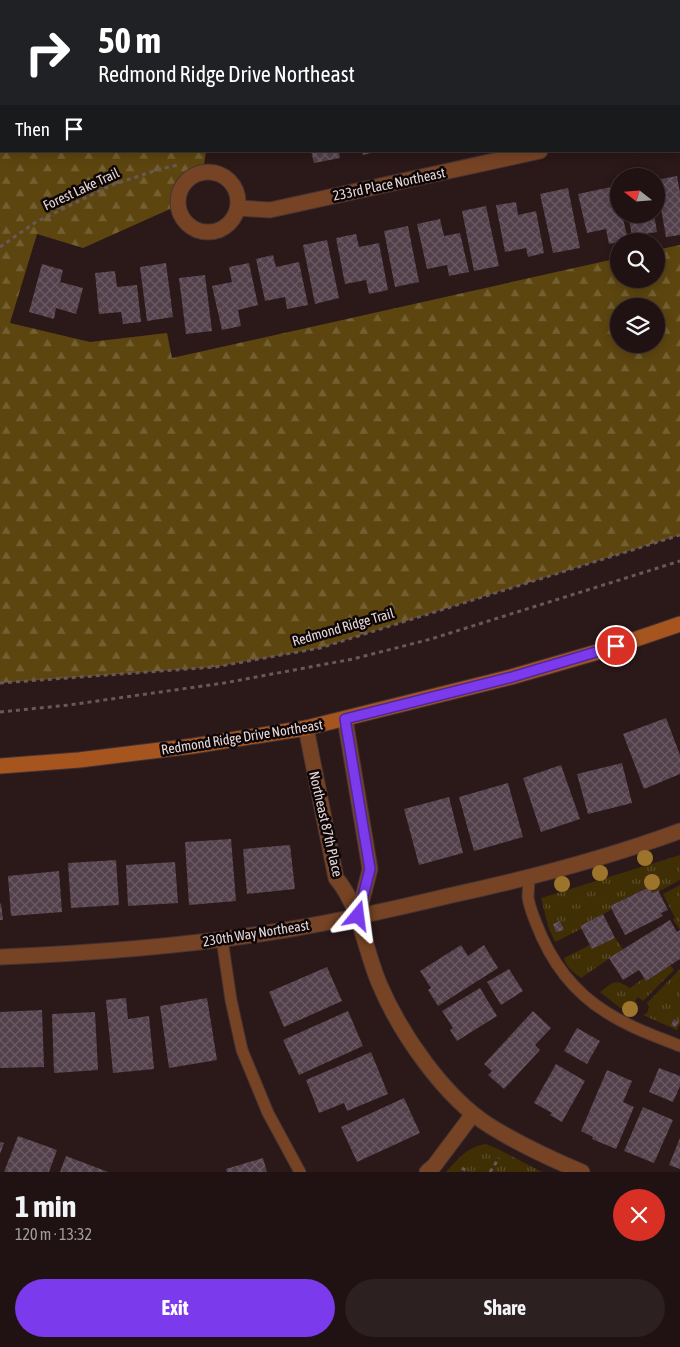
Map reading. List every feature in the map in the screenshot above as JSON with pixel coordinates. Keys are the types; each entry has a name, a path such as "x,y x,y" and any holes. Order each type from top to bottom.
{"street":[{"name":"233rd Place Northeast","path":"238,208 270,210 535,152"},
{"name":"Redmond Ridge Drive Northeast","path":"0,766 80,760 193,746 306,728 512,677 601,651 680,624"},
{"path":"345,719 370,869 358,916"},
{"name":"Northeast 87th Place","path":"306,728 336,878 358,916 379,983 407,1037 446,1087 473,1114 514,1140 582,1172"},
{"name":"230th Way Northeast","path":"0,957 156,947 285,930 358,916 529,878 680,831"},
{"path":"427,1172 434,1166 473,1114"}],"lane":[{"path":"529,878 528,899 544,944 558,967 574,987 606,1012 626,1023 680,1046"},
{"path":"222,939 230,1000 242,1050 268,1113 300,1172"}],"path":[{"name":"Forest Lake Trail","path":"0,247 36,222 112,185 178,165"},
{"name":"Redmond Ridge Trail","path":"0,683 215,667 320,648 680,535"},
{"name":"Redmond Ridge Trail","path":"0,712 69,705 224,683 353,660 431,639 680,561"},
{"path":"490,1172 499,1158"},
{"path":"462,1168 468,1172"}],"green space":[{"path":"0,152 206,152 203,172 192,177 185,184 179,205 83,248 37,234 10,323 90,342 167,333 172,358 610,260 610,288 665,288 665,248 680,245 680,535 320,648 215,667 0,683"},
{"path":"680,855 680,880 658,892 657,890 652,893 648,887 610,906 611,910 580,926 581,929 555,942 548,926 541,898"},
{"path":"680,885 680,930 673,919 675,918 663,894"},
{"path":"615,938 623,949 581,978 566,964 564,958 590,945 592,949"},
{"path":"670,965 674,970 643,1001 638,997 635,1001 637,1003 631,1011 620,1008 600,992 614,982 621,983 630,988 644,978 646,981"},
{"path":"680,969 680,1023 677,1030 643,1015 647,1013 649,1007 647,1003"},
{"path":"486,1144 542,1172 446,1172 469,1150"}],"building":[{"path":"311,152 339,152 340,158 314,163"},
{"path":"362,152 375,152 363,155"},
{"path":"677,176 680,193 680,235 666,237 664,223 665,178"},
{"path":"610,187 610,223 624,223 626,233 610,233 609,244 606,229 587,233 578,194"},
{"path":"568,188 580,248 553,253 540,194"},
{"path":"516,202 518,215 536,211 544,253 528,257 526,248 505,252 496,205"},
{"path":"486,206 499,266 474,271 462,211"},
{"path":"440,219 444,236 460,233 469,272 449,276 447,265 427,269 417,224"},
{"path":"630,223 656,223 657,232 631,233"},
{"path":"408,226 419,282 395,287 384,231"},
{"path":"356,234 359,247 379,243 388,290 369,294 366,280 345,284 336,238"},
{"path":"327,240 339,298 315,304 303,245"},
{"path":"273,255 276,267 299,262 308,305 287,309 285,297 265,301 256,259"},
{"path":"166,263 173,317 147,321 140,267"},
{"path":"249,263 258,305 238,310 241,326 222,330 212,286 232,282 229,267"},
{"path":"42,264 63,270 60,282 83,288 76,314 56,308 54,319 29,312"},
{"path":"115,271 117,287 137,285 141,322 123,324 121,312 99,314 95,273"},
{"path":"205,275 212,331 186,334 179,278"},
{"path":"666,718 680,755 680,774 644,789 623,734"},
{"path":"622,763 632,803 588,814 577,774"},
{"path":"561,765 580,819 541,832 523,778"},
{"path":"508,783 523,837 474,851 459,797"},
{"path":"449,797 463,853 419,865 404,809"},
{"path":"231,839 236,901 189,905 185,842"},
{"path":"290,845 295,889 247,894 243,849"},
{"path":"116,860 119,905 71,908 68,863"},
{"path":"175,862 178,903 128,906 126,865"},
{"path":"59,871 62,912 11,916 8,876"},
{"path":"649,887 652,893 658,890 668,910 661,913 663,916 625,935 610,906"},
{"path":"1,903 3,920 0,920"},
{"path":"603,914 615,938 592,949 580,926"},
{"path":"670,920 677,932 680,930 680,959 646,981 639,970 623,980 609,958"},
{"path":"560,921 564,930 556,932 553,924"},
{"path":"461,945 468,956 484,945 498,968 438,1006 428,990 431,988 420,971"},
{"path":"327,967 342,1001 284,1027 269,992"},
{"path":"509,969 523,991 501,1005 487,982"},
{"path":"480,988 497,1016 457,1041 450,1030 453,1028 442,1011"},
{"path":"126,998 128,1019 149,1016 154,1069 113,1073 106,1000"},
{"path":"207,998 217,1060 169,1068 160,1006"},
{"path":"42,1010 44,1067 0,1068 0,1012"},
{"path":"348,1011 363,1046 299,1075 283,1040"},
{"path":"533,1011 551,1028 535,1045 540,1050 504,1089 488,1075 492,1071 484,1064"},
{"path":"95,1012 98,1070 54,1073 52,1014"},
{"path":"674,1019 679,1022 675,1027 671,1025"},
{"path":"577,1028 600,1041 587,1064 564,1051"},
{"path":"371,1052 388,1094 347,1111 344,1103 319,1113 306,1080"},
{"path":"556,1064 585,1081 562,1122 550,1115 552,1113 534,1103"},
{"path":"659,1068 680,1076 680,1086 673,1102 649,1092"},
{"path":"607,1070 632,1081 623,1102 634,1107 616,1149 592,1139 593,1137 581,1131"},
{"path":"404,1098 420,1133 357,1162 341,1127"},
{"path":"643,1107 673,1120 654,1163 624,1151"},
{"path":"18,1136 57,1150 49,1172 4,1172"},
{"path":"680,1138 680,1169 669,1165"},
{"path":"0,1142 4,1143 0,1154"},
{"path":"66,1156 108,1172 60,1172"},
{"path":"263,1158 267,1172 227,1172 226,1169"}],"route":[{"path":"358,916 370,869 356,775 345,719 512,677 616,646"}]}
